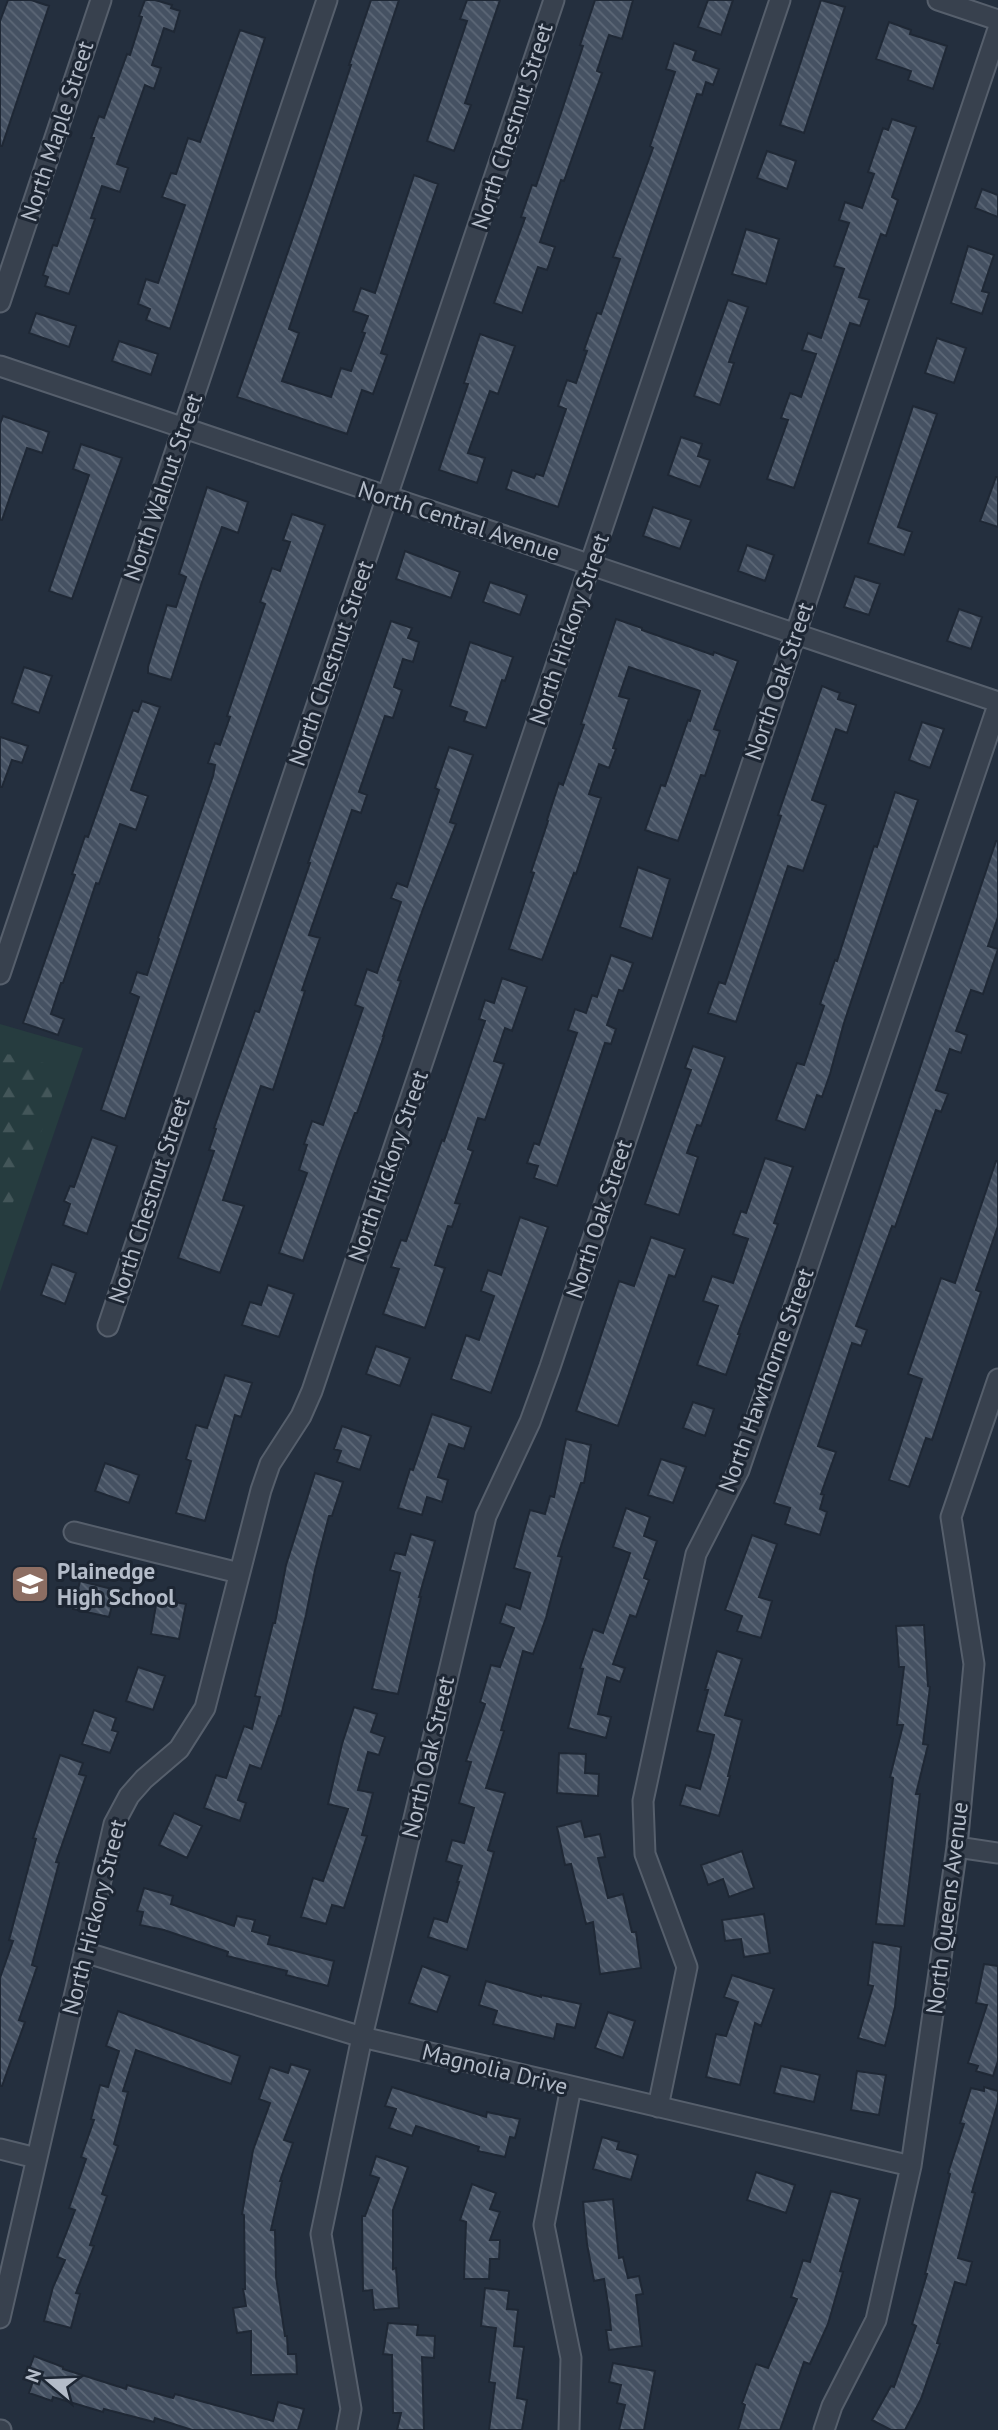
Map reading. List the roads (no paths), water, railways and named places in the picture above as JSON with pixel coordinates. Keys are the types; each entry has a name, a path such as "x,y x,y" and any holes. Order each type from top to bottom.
{"street":[{"name":"North Maple Street","path":"0,302 101,0"},
{"name":"North Walnut Street","path":"0,974 327,0"},
{"name":"North Chestnut Street","path":"108,1326 554,0"},
{"name":"North Hickory Street","path":"0,2318 114,1824 129,1796 144,1779 179,1749 205,1708 270,1464 301,1416 312,1391 780,0"},
{"path":"937,0 998,20"},
{"name":"North Oak Street","path":"347,2430 351,2409 321,2234 362,2037 485,1516 530,1422 550,1367 998,29"},
{"name":"North Central Avenue","path":"0,366 998,704"},
{"name":"North Hawthorne Street","path":"658,2107 687,1967 645,1854 643,1801 696,1554 738,1470 998,704"},
{"name":"North Queens Avenue","path":"824,2430 832,2406 876,2320 911,2166 957,1847 974,1664 951,1517 998,1379"},
{"path":"74,1532 239,1573"},
{"path":"957,1847 998,1853"},
{"name":"Magnolia Drive","path":"84,1952 362,2037 911,2166"},
{"path":"569,2430 570,2358 544,2225 571,2087"},
{"path":"0,2149 36,2158"}],"place":[{"name":"Plainedge High School","path":"30,1584"}]}
